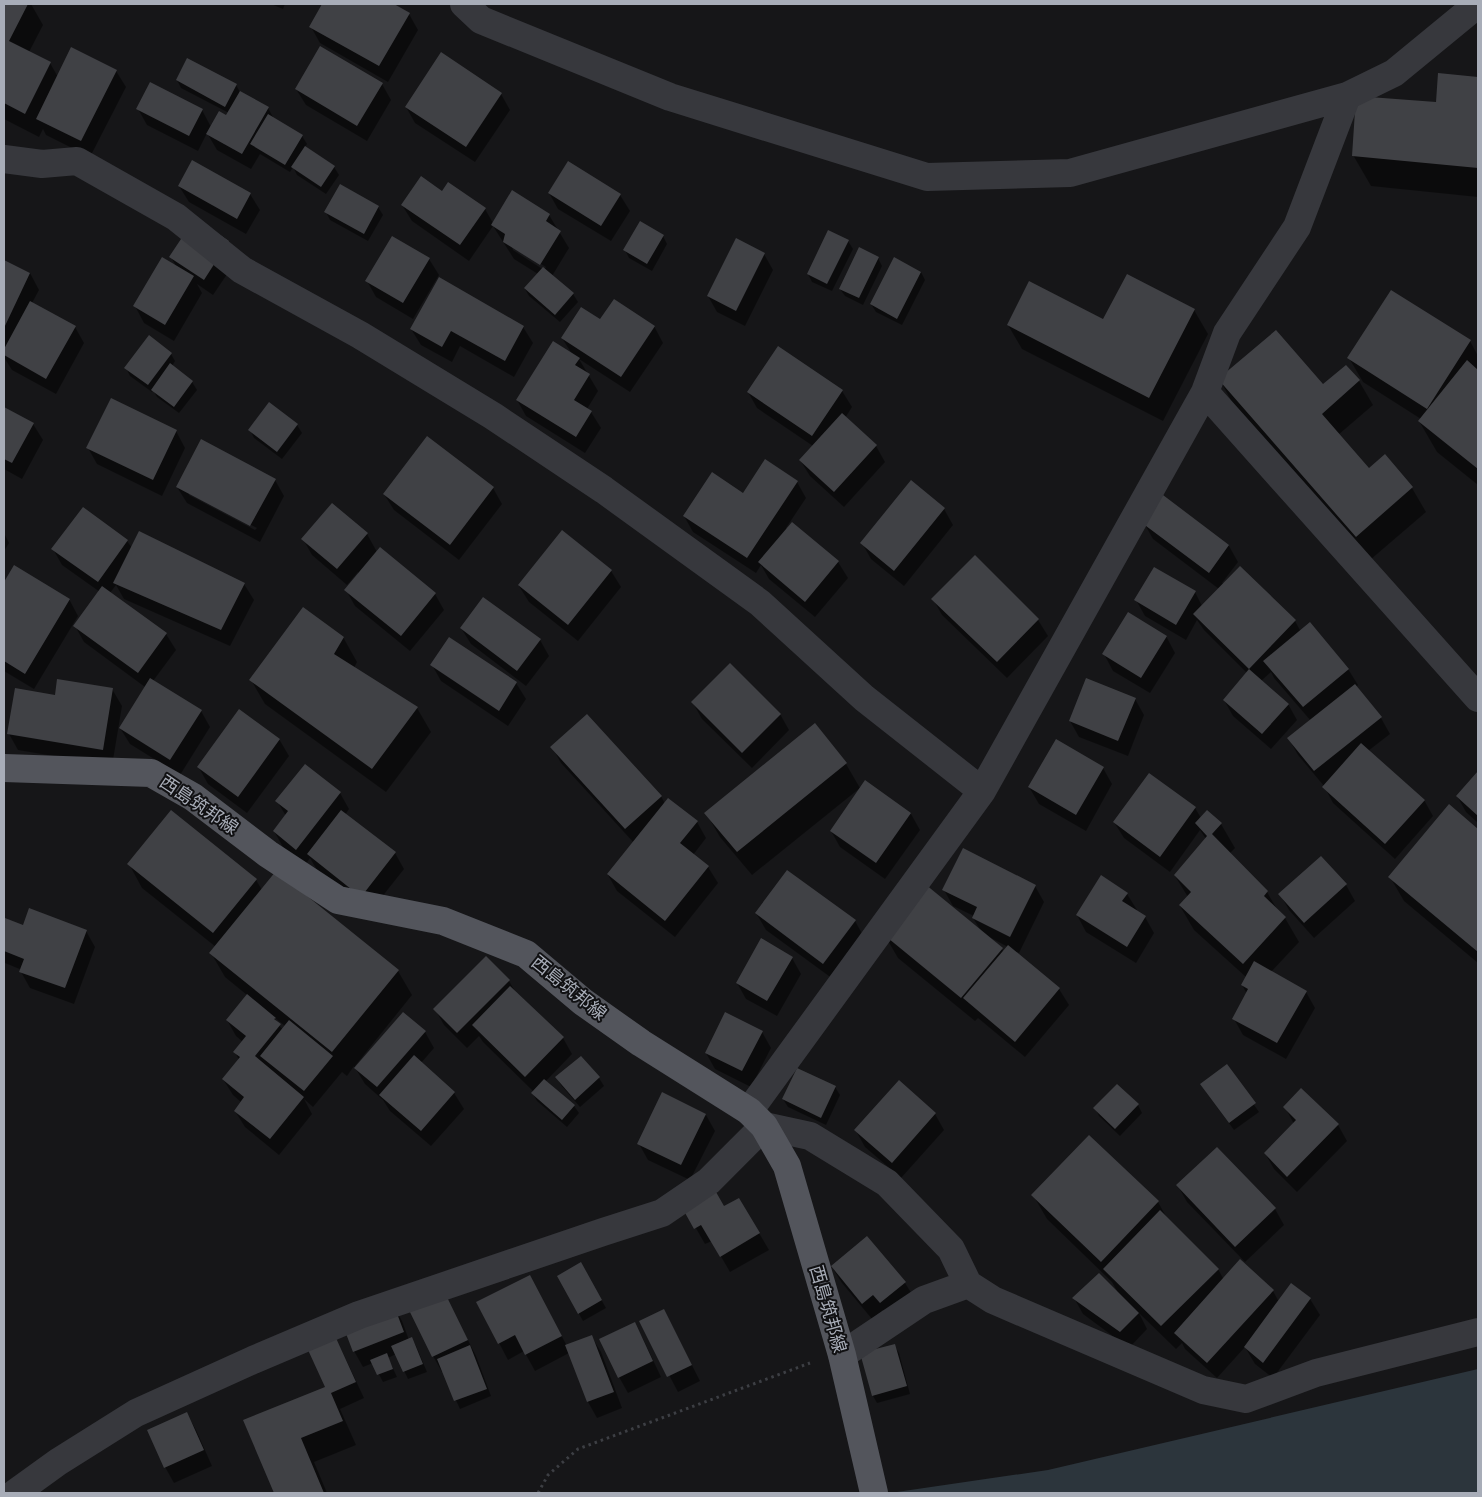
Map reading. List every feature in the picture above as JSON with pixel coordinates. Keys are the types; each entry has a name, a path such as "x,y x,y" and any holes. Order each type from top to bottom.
{"main road":[{"name":"西島筑邦線","path":"4,768 151,774 194,797 268,854 338,900 443,921 526,954 583,1002 641,1043 757,1119 787,1166 842,1355 865,1461 874,1493"}],"street":[{"path":"464,4 481,20 670,97 928,177 1070,174 1347,96 1394,73 1478,4"},
{"path":"15,1493 58,1462 136,1413 253,1360 359,1315 662,1212 709,1182 757,1119 982,791 1205,392 1227,333 1296,227 1347,96"},
{"path":"4,159 42,164 77,161 176,217 242,270 360,335 493,416 604,490 760,603 864,698 982,791"},
{"path":"1205,392 1478,698"},
{"path":"757,1119 810,1136 887,1183 951,1249 968,1284 993,1300 1203,1390 1246,1399 1316,1373 1478,1332"},
{"path":"842,1355 924,1300 968,1284"}],"path":[{"path":"538,1493 548,1475 578,1449 821,1359 842,1355"}],"shaded area":[{"path":"1478,1369 1478,1493 890,1493 1048,1470"}],"building":[{"path":"4,4 28,4 9,41 51,62 25,114 4,103"},
{"path":"322,4 394,4 410,13 379,66 309,27"},
{"path":"320,46 383,83 357,126 295,89"},
{"path":"71,47 117,70 81,141 36,119"},
{"path":"441,52 502,93 466,147 405,107"},
{"path":"187,58 237,84 225,107 176,80"},
{"path":"1438,73 1478,77 1478,168 1352,156 1356,96 1436,102"},
{"path":"150,82 203,109 189,136 136,109"},
{"path":"240,91 269,107 242,154 206,134 219,111 226,115"},
{"path":"268,114 303,135 285,165 250,144"},
{"path":"305,146 335,166 321,187 291,167"},
{"path":"192,160 251,193 237,219 178,186"},
{"path":"568,161 621,194 601,226 548,193"},
{"path":"421,176 442,191 448,182 486,208 460,245 401,205"},
{"path":"340,184 379,206 364,234 324,212"},
{"path":"512,190 550,214 546,221 561,231 540,265 503,242 505,234 491,225"},
{"path":"195,218 229,241 204,280 169,257"},
{"path":"640,221 664,235 647,264 623,250"},
{"path":"828,230 849,240 827,284 807,274"},
{"path":"392,236 430,258 403,303 365,281"},
{"path":"736,238 765,253 736,311 707,296"},
{"path":"859,247 879,257 859,298 839,289"},
{"path":"162,257 194,276 165,325 133,306"},
{"path":"894,257 921,272 897,319 870,304"},
{"path":"4,260 30,273 4,328"},
{"path":"543,267 574,293 555,315 524,288"},
{"path":"1127,274 1195,309 1149,398 1007,325 1029,281 1103,319"},
{"path":"439,277 524,326 505,361 451,331 442,347 410,329"},
{"path":"1391,290 1471,340 1427,409 1347,358"},
{"path":"614,299 655,326 621,377 561,338 581,307 600,319"},
{"path":"30,301 76,326 46,379 4,355 4,349"},
{"path":"1276,330 1323,384 1346,365 1360,380 1322,414 1369,468 1385,454 1413,487 1356,537 1218,379"},
{"path":"149,335 172,353 148,385 124,368"},
{"path":"553,341 580,358 575,365 590,374 574,400 592,411 576,437 516,400"},
{"path":"778,346 843,390 812,436 747,392"},
{"path":"1467,360 1478,370 1478,469 1418,421"},
{"path":"170,363 193,381 174,407 151,390"},
{"path":"111,398 177,430 153,480 86,448"},
{"path":"269,402 298,424 277,452 248,430"},
{"path":"4,407 34,423 12,463 4,459"},
{"path":"842,413 877,445 834,492 799,460"},
{"path":"427,436 494,487 450,545 383,494"},
{"path":"201,439 276,479 250,526 176,487"},
{"path":"765,459 798,481 747,558 683,516 712,472 743,493"},
{"path":"911,480 945,508 894,571 860,543"},
{"path":"1163,495 1229,545 1209,573 1142,523"},
{"path":"332,503 368,533 337,569 301,539"},
{"path":"83,507 128,540 98,582 51,549"},
{"path":"792,522 839,561 805,602 758,562"},
{"path":"562,530 612,570 568,625 518,585"},
{"path":"139,531 245,583 221,630 113,583"},
{"path":"380,547 436,593 401,636 344,590"},
{"path":"975,555 1039,619 997,662 931,599"},
{"path":"14,565 70,599 25,674 4,661 4,582"},
{"path":"1240,566 1296,620 1249,669 1193,614"},
{"path":"1154,567 1196,591 1176,625 1134,600"},
{"path":"102,586 167,633 138,673 73,626"},
{"path":"483,597 541,639 517,671 460,628"},
{"path":"303,607 344,637 334,654 418,707 372,769 249,680"},
{"path":"1128,612 1167,636 1141,678 1102,654"},
{"path":"1310,622 1349,669 1303,707 1263,661"},
{"path":"449,637 517,682 499,711 430,665"},
{"path":"730,663 781,714 742,753 691,702"},
{"path":"1249,669 1289,704 1262,734 1223,700"},
{"path":"150,678 202,710 170,760 119,728"},
{"path":"1086,678 1136,698 1118,741 1069,721"},
{"path":"57,679 113,688 103,750 7,734 15,688 55,695"},
{"path":"1355,684 1382,717 1314,771 1287,738"},
{"path":"239,709 280,739 238,797 197,767"},
{"path":"587,714 662,796 625,829 550,747"},
{"path":"815,723 847,763 737,852 704,813"},
{"path":"1056,739 1104,767 1076,815 1028,787"},
{"path":"1361,743 1425,800 1385,844 1322,787"},
{"path":"305,764 341,792 296,850 273,831 288,811 275,801"},
{"path":"1478,771 1478,816 1456,796"},
{"path":"1149,773 1196,807 1160,857 1113,822"},
{"path":"865,780 911,813 876,863 830,831"},
{"path":"668,798 698,821 680,843 709,866 665,921 607,874"},
{"path":"1449,804 1478,829 1478,952 1388,877"},
{"path":"171,810 257,879 213,933 127,864"},
{"path":"341,810 396,852 361,897 307,854"},
{"path":"1207,810 1222,823 1212,834 1268,891 1264,896 1286,917 1243,964 1179,905 1191,892 1174,875 1207,836 1195,823"},
{"path":"963,848 1036,885 1010,937 972,918 977,907 942,890"},
{"path":"1321,856 1347,884 1304,923 1278,894"},
{"path":"787,870 856,920 823,964 755,913"},
{"path":"276,871 399,970 332,1052 209,953"},
{"path":"1101,875 1128,893 1122,901 1146,916 1127,947 1076,915"},
{"path":"925,884 1003,948 961,998 883,934"},
{"path":"29,908 87,930 65,988 19,972 24,959 4,951 5,918 23,925"},
{"path":"761,938 793,957 767,1001 736,983"},
{"path":"1008,945 1060,988 1015,1042 963,998"},
{"path":"486,956 510,980 457,1033 433,1009"},
{"path":"1254,961 1307,991 1277,1043 1232,1019 1248,989 1241,985"},
{"path":"510,986 564,1037 525,1077 472,1025"},
{"path":"247,994 281,1024 255,1056 304,1097 270,1139 234,1111 244,1097 222,1079 240,1057 233,1052 246,1036 226,1020"},
{"path":"403,1012 426,1031 377,1087 354,1068"},
{"path":"725,1012 763,1031 742,1071 705,1053"},
{"path":"289,1020 333,1056 304,1091 260,1056"},
{"path":"414,1055 455,1092 421,1131 379,1095"},
{"path":"581,1056 600,1077 575,1100 555,1077"},
{"path":"1227,1064 1256,1103 1229,1123 1200,1084"},
{"path":"797,1068 836,1086 821,1118 782,1099"},
{"path":"544,1079 575,1105 562,1120 531,1093"},
{"path":"899,1080 936,1113 892,1163 854,1130"},
{"path":"1117,1084 1139,1104 1115,1129 1093,1108"},
{"path":"1301,1088 1339,1124 1287,1177 1264,1153 1296,1120 1283,1107"},
{"path":"662,1092 706,1114 681,1165 637,1144"},
{"path":"1089,1135 1159,1201 1101,1262 1031,1195"},
{"path":"1217,1147 1276,1208 1235,1247 1176,1185"},
{"path":"716,1192 724,1206 739,1198 760,1233 720,1257 701,1225 694,1229 684,1211"},
{"path":"1160,1210 1219,1269 1161,1326 1103,1269"},
{"path":"867,1236 906,1282 880,1303 873,1295 862,1304 831,1266"},
{"path":"1240,1259 1274,1290 1207,1363 1174,1333"},
{"path":"581,1262 602,1300 578,1314 557,1276"},
{"path":"1099,1273 1139,1313 1120,1332 1072,1298"},
{"path":"530,1275 562,1336 525,1355 515,1335 498,1344 476,1302"},
{"path":"1291,1283 1311,1298 1263,1363 1244,1347"},
{"path":"443,1289 468,1340 432,1357 407,1306"},
{"path":"393,1303 404,1332 353,1352 342,1323"},
{"path":"664,1309 692,1365 667,1377 639,1321"},
{"path":"635,1322 653,1361 618,1378 599,1339"},
{"path":"331,1327 356,1382 331,1393 343,1421 301,1438 324,1493 274,1493 243,1420 325,1387 303,1339"},
{"path":"592,1335 614,1392 587,1402 565,1345"},
{"path":"412,1337 423,1364 403,1372 391,1346"},
{"path":"895,1344 907,1386 872,1396 860,1353"},
{"path":"470,1345 487,1389 454,1401 437,1359"},
{"path":"387,1353 393,1369 377,1375 370,1360"},
{"path":"187,1412 204,1450 164,1468 147,1430"}]}
